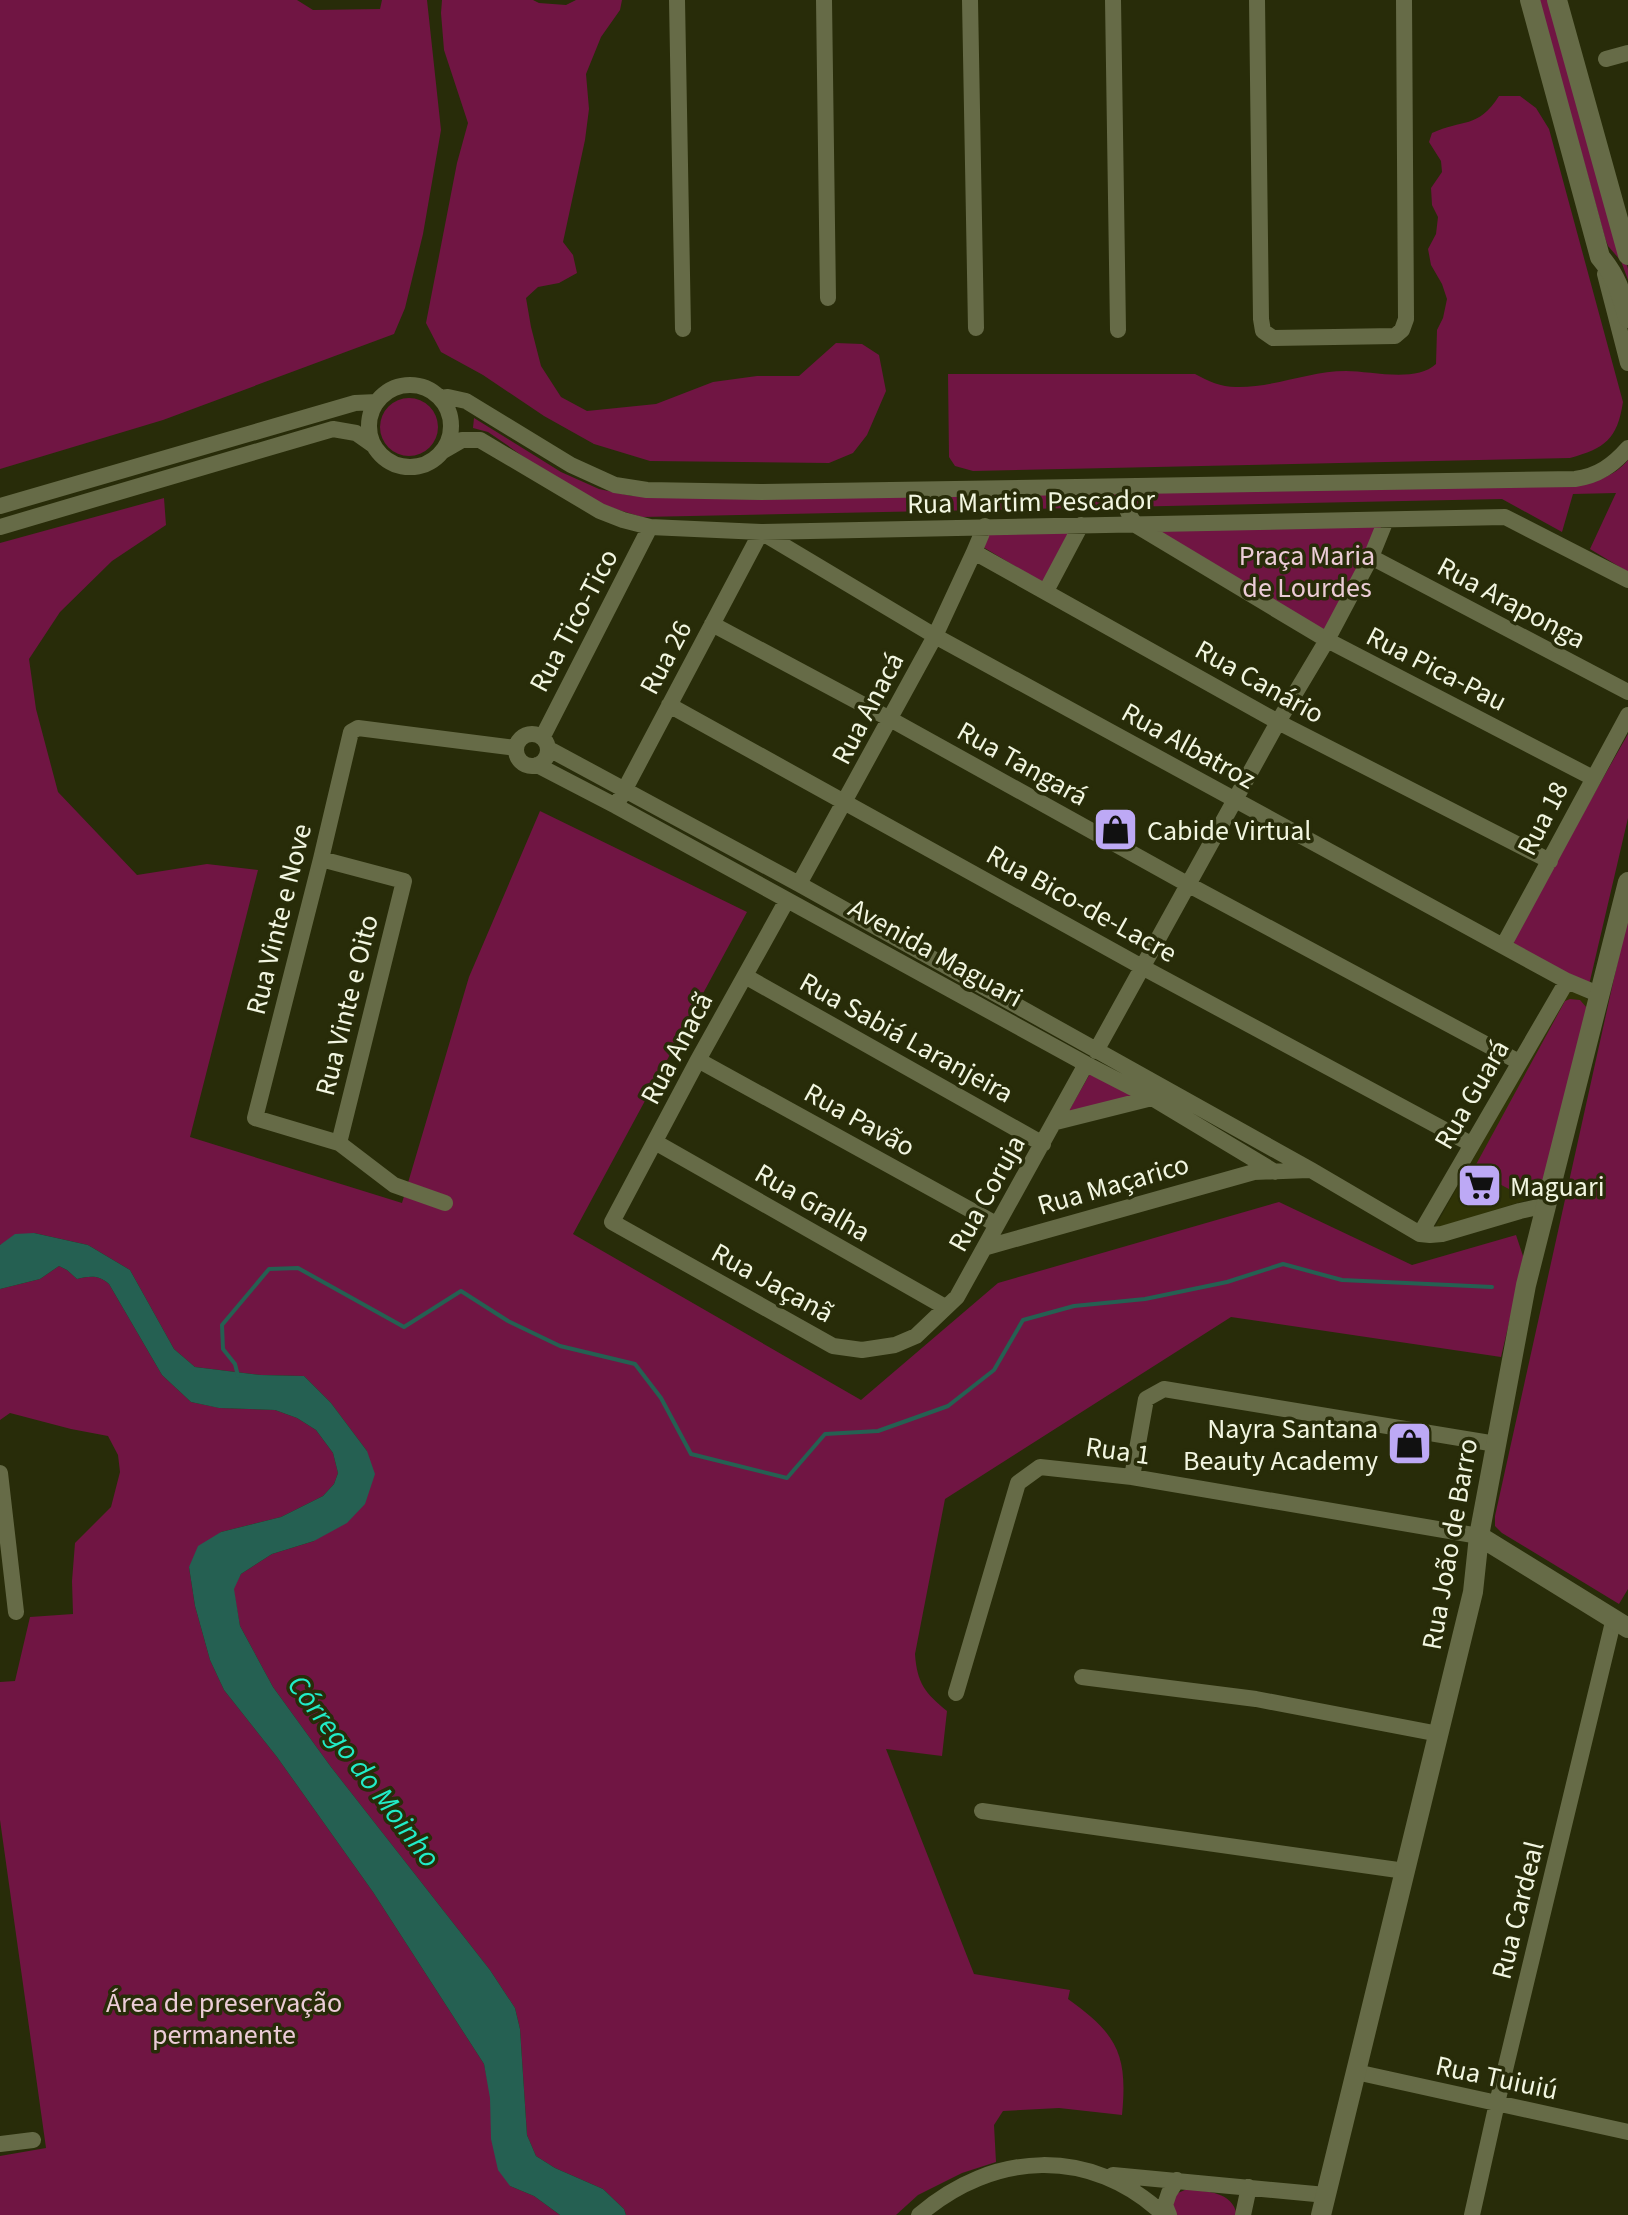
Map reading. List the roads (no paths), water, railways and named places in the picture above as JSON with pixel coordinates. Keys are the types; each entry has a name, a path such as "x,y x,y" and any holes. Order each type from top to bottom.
{"street":[{"path":"677,0 683,329"},
{"path":"824,0 828,298"},
{"path":"970,0 976,328"},
{"path":"1113,0 1118,330"},
{"path":"1257,0 1261,319 1263,331 1273,338 1395,336 1402,330 1406,319 1404,0"},
{"path":"1530,0 1628,363"},
{"path":"1557,0 1628,255"},
{"path":"1606,59 1628,53"},
{"path":"1600,257 1613,271 1628,318"},
{"name":"Rua Martim Pescador","path":"377,402 387,392 400,386 415,385 429,389 440,398 466,401 592,476 615,485 647,490 761,492 1575,479 1622,463"},
{"path":"440,398 448,410 451,424 450,438 443,451"},
{"path":"373,445 369,423 371,411 377,402"},
{"path":"0,506 355,403 377,402"},
{"name":"Rua Martim Pescador","path":"0,527 333,429 356,433 389,462 412,468 435,459 462,440 480,440 600,511 650,527 761,532 1505,517 1628,580"},
{"path":"1622,463 1628,448"},
{"path":"1137,526 1126,511 1127,500 1133,489 1146,485"},
{"name":"Rua Coruja","path":"916,1336 957,1297 987,1247 996,1224 1327,640 1371,557 1386,520"},
{"path":"1046,591 1081,525"},
{"path":"974,552 985,526"},
{"name":"Rua Pica-Pau","path":"1137,526 1327,640 1593,778"},
{"name":"Rua Tico-Tico","path":"546,743 650,527"},
{"name":"Rua 26","path":"616,806 761,532"},
{"name":"Rua Albatroz","path":"761,532 935,636 1567,981 1598,994"},
{"name":"Rua Canário","path":"974,552 1278,722 1550,861"},
{"name":"Rua Anacá","path":"799,884 935,636 974,552"},
{"name":"Rua Araponga","path":"1371,557 1628,692"},
{"name":"Rua Tangará","path":"712,624 1519,1062"},
{"name":"Rua Bico-de-Lacre","path":"669,705 1142,967 1471,1144"},
{"name":"Rua 18","path":"1503,946 1628,715"},
{"name":"Rua Vinte e Nove","path":"339,1143 255,1118 351,732 358,728 516,748"},
{"path":"528,734 546,743 546,759 537,765 532,766 518,759 516,748 520,739 528,734"},
{"name":"Avenida Maguari","path":"546,743 625,790 799,884 1091,1058 1256,1167"},
{"name":"Avenida Maguari","path":"537,765 787,900 1270,1147 1420,1234"},
{"name":"Rua Vinte e Oito","path":"321,859 404,881 339,1143"},
{"name":"Rua João de Barro","path":"1321,2215 1473,1592 1479,1536 1526,1285 1628,882"},
{"name":"Rua Anacã","path":"612,1222 787,900"},
{"name":"Rua Sabiá Laranjeira","path":"745,976 1043,1144"},
{"name":"Rua Guará","path":"1420,1234 1567,981"},
{"name":"Rua Pavão","path":"698,1060 996,1224"},
{"path":"1056,1122 1152,1098"},
{"name":"Rua Gralha","path":"655,1142 945,1307"},
{"path":"339,1143 394,1185 445,1203"},
{"path":"1256,1167 1270,1147"},
{"path":"1275,1172 1287,1157"},
{"name":"Rua Maçarico","path":"987,1247 1256,1167 1275,1172"},
{"path":"1275,1172 1311,1170"},
{"path":"1420,1234 1442,1234 1547,1205"},
{"name":"Rua Jaçanã","path":"612,1222 833,1346 862,1350 895,1345 916,1336"},
{"path":"1132,1477 1146,1399 1164,1389 1496,1444"},
{"name":"Rua 1","path":"956,1693 1018,1483 1040,1467 1132,1477 1479,1536"},
{"path":"0,1473 16,1612"},
{"path":"1479,1536 1621,1623"},
{"name":"Rua Cardeal","path":"1472,2215 1497,2103 1621,1623"},
{"path":"1082,1677 1256,1699 1439,1734"},
{"path":"982,1811 1405,1871"},
{"name":"Rua Tuiuiú","path":"1356,2072 1628,2132"},
{"path":"0,2144 33,2140"},
{"path":"919,2215 940,2197 990,2172 1017,2166 1045,2165 1073,2167 1100,2174 1127,2186 1167,2215"},
{"path":"1100,2174 1326,2195"},
{"path":"1167,2215 1165,2205 1177,2180"},
{"path":"1243,2215 1249,2187"}],"water":[{"path":"34,1233 88,1245 130,1270 174,1349 195,1367 261,1375 304,1376 331,1403 367,1451 375,1474 365,1504 347,1523 314,1541 272,1554 241,1574 234,1589 240,1626 273,1687 331,1767 490,1970 515,2008 520,2029 527,2135 536,2156 603,2189 624,2209 626,2215 560,2215 534,2196 510,2186 498,2170 491,2139 490,2098 484,2064 373,1892 277,1757 224,1690 210,1660 195,1606 189,1567 198,1546 221,1532 281,1517 323,1496 334,1484 338,1473 333,1453 316,1430 297,1418 275,1410 219,1408 191,1402 162,1375 109,1284 101,1279 77,1279 59,1266 40,1279 0,1289 0,1245 15,1234"}],"waterway":[{"path":"238,1376 235,1364 223,1349 222,1325 269,1269 298,1268 404,1327 461,1291 508,1321 560,1346 635,1364 661,1398 691,1454 787,1478 825,1434 878,1431 948,1406 994,1370 1023,1320 1074,1306 1145,1299 1227,1282 1283,1264 1342,1280 1492,1287"}],"place":[{"name":"Cabide Virtual","path":"1116,830"},
{"name":"Maguari","path":"1479,1186"},
{"name":"Nayra Santana Beauty Academy","path":"1409,1444"}],"park label":[{"name":"Praça Maria de Lourdes","path":"1307,571"},
{"name":"Área de preservação permanente","path":"224,2018"}],"water label":[{"name":"Córrego do Moinho","path":"364,1771"}]}
